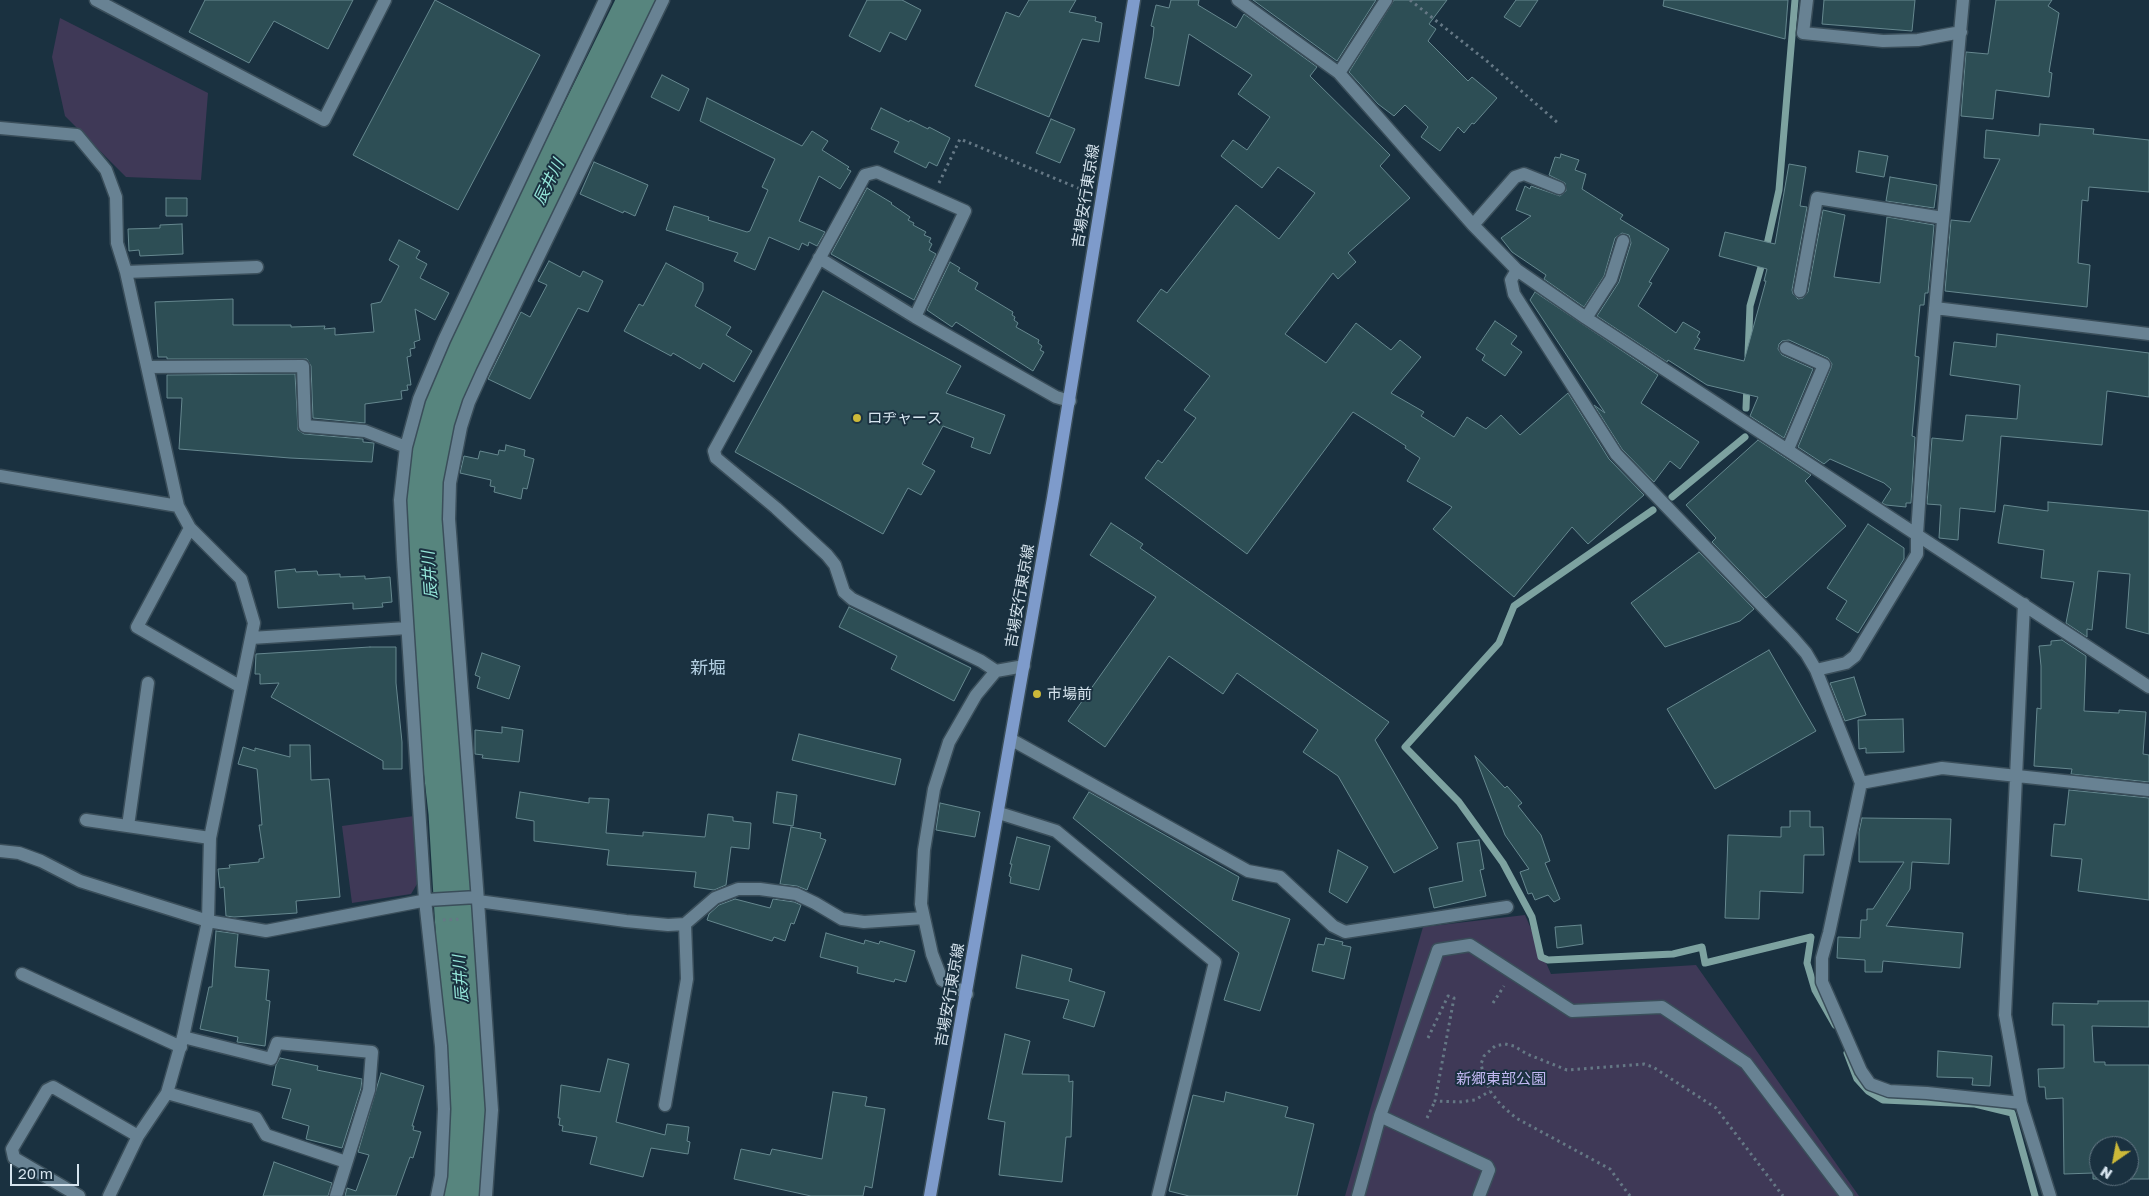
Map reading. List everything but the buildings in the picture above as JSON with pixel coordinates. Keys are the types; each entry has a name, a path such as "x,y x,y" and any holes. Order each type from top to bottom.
{"main road":[{"name":"吉場安行東京線","path":"930,1196 1012,740 1070,401 1134,0"}],"street":[{"path":"96,0 324,120 386,0"},
{"path":"437,1196 441,1176 442,1064 426,900 407,628 400,500 406,447 419,399 444,340 605,0"},
{"path":"486,1196 492,1110 449,519 450,483 469,402 663,0"},
{"path":"1339,73 1386,0"},
{"path":"1807,0 1803,33 1883,41 1918,40 1961,32"},
{"path":"1816,670 1846,663 1855,656 1918,554 1917,534 1935,308 1963,0"},
{"path":"1243,1 1339,73 1473,225 1517,270 1586,318 2149,687"},
{"path":"0,128 77,135 106,170 116,197 117,243 126,272 178,506 190,528 241,579 254,623 210,838 208,921 182,1042 167,1093 138,1136 109,1196"},
{"path":"915,317 965,211 877,172 865,175 714,451 716,458 776,508 827,555 835,565 844,592 852,599 981,661 996,671"},
{"path":"1473,225 1514,177 1524,174 1559,188"},
{"path":"1800,291 1817,198 1943,218"},
{"path":"1586,318 1611,278 1623,241"},
{"path":"819,258 915,317 1056,397 1070,401"},
{"path":"126,272 257,267"},
{"path":"1517,270 1511,280 1514,294 1616,454 1793,638 1806,653 1816,670 1861,783 1822,958 1822,982 1861,1071 1870,1084 1889,1091 2021,1103"},
{"path":"1935,308 2149,334"},
{"path":"1786,348 1824,365 1788,449"},
{"path":"147,367 303,366 305,426 365,431 406,447"},
{"path":"0,476 178,506"},
{"path":"190,528 137,628 240,687"},
{"path":"2024,604 2005,1015 2021,1103 2050,1196"},
{"path":"251,638 407,628"},
{"path":"967,994 942,980 932,954 921,904 924,850 934,788 949,742 976,694 996,671 1024,666"},
{"path":"128,826 148,683"},
{"path":"1012,740 1248,871 1280,877 1333,926 1345,932 1507,907"},
{"path":"1861,783 1942,768 2149,790"},
{"path":"999,813 1056,831 1215,962 1158,1196"},
{"path":"86,820 210,838"},
{"path":"0,851 19,853 41,861 80,881 208,921 266,931 426,900 477,898 626,920 668,925 685,924 715,898 738,889 760,889 796,894 815,902 842,919 864,922 924,918"},
{"path":"665,1105 687,979 685,924"},
{"path":"1358,1196 1380,1116 1438,950 1470,945 1572,1011 1662,1007 1746,1062 1847,1196"},
{"path":"22,974 182,1042 272,1059 277,1043 372,1052 369,1090 336,1196"},
{"path":"79,1196 14,1158 12,1149 47,1090 53,1087 138,1136"},
{"path":"167,1093 256,1118 266,1136 346,1162"},
{"path":"1380,1116 1487,1166 1490,1170 1479,1196"}],"path":[{"path":"1410,0 1488,62 1558,122"},
{"path":"932,197 960,139 1102,198"},
{"path":"435,921 464,919"},
{"path":"1425,1045 1448,996 1454,998 1435,1102 1475,1100 1490,1091"},
{"path":"1630,1196 1610,1169 1516,1118 1501,1105 1490,1091 1481,1064 1484,1056 1495,1046 1506,1044 1567,1070 1644,1064 1653,1067 1716,1108 1783,1196"}],"green space":[{"path":"60,18 208,93 201,180 126,177 65,116 52,57"},
{"path":"414,816 417,884 411,894 352,903 342,826"},
{"name":"新郷東部公園","path":"1525,915 1551,974 1696,965 1859,1196 1345,1196 1423,927"}],"waterway":[{"name":"辰井川","path":"461,1196 465,1182 469,1088 460,996 449,813 438,716 423,490 433,434 452,378 638,0"},
{"path":"1766,249 1779,190 1795,0"},
{"path":"1748,355 1750,306 1763,260"},
{"path":"1746,408 1747,385"},
{"path":"1672,497 1745,437"},
{"path":"1653,510 1514,606 1499,643 1405,747 1459,802 1503,863 1532,917 1541,957 1548,960 1673,954 1702,947 1705,963 1811,937 1807,963 1815,990 1835,1025"},
{"path":"1847,1053 1857,1079 1868,1091 1883,1100 1975,1104 2012,1113 2035,1196"}],"place":[{"name":"ロヂャース","path":"857,418"},
{"name":"市場前","path":"1037,694"}],"district":[{"name":"新堀","path":"708,668"}]}
